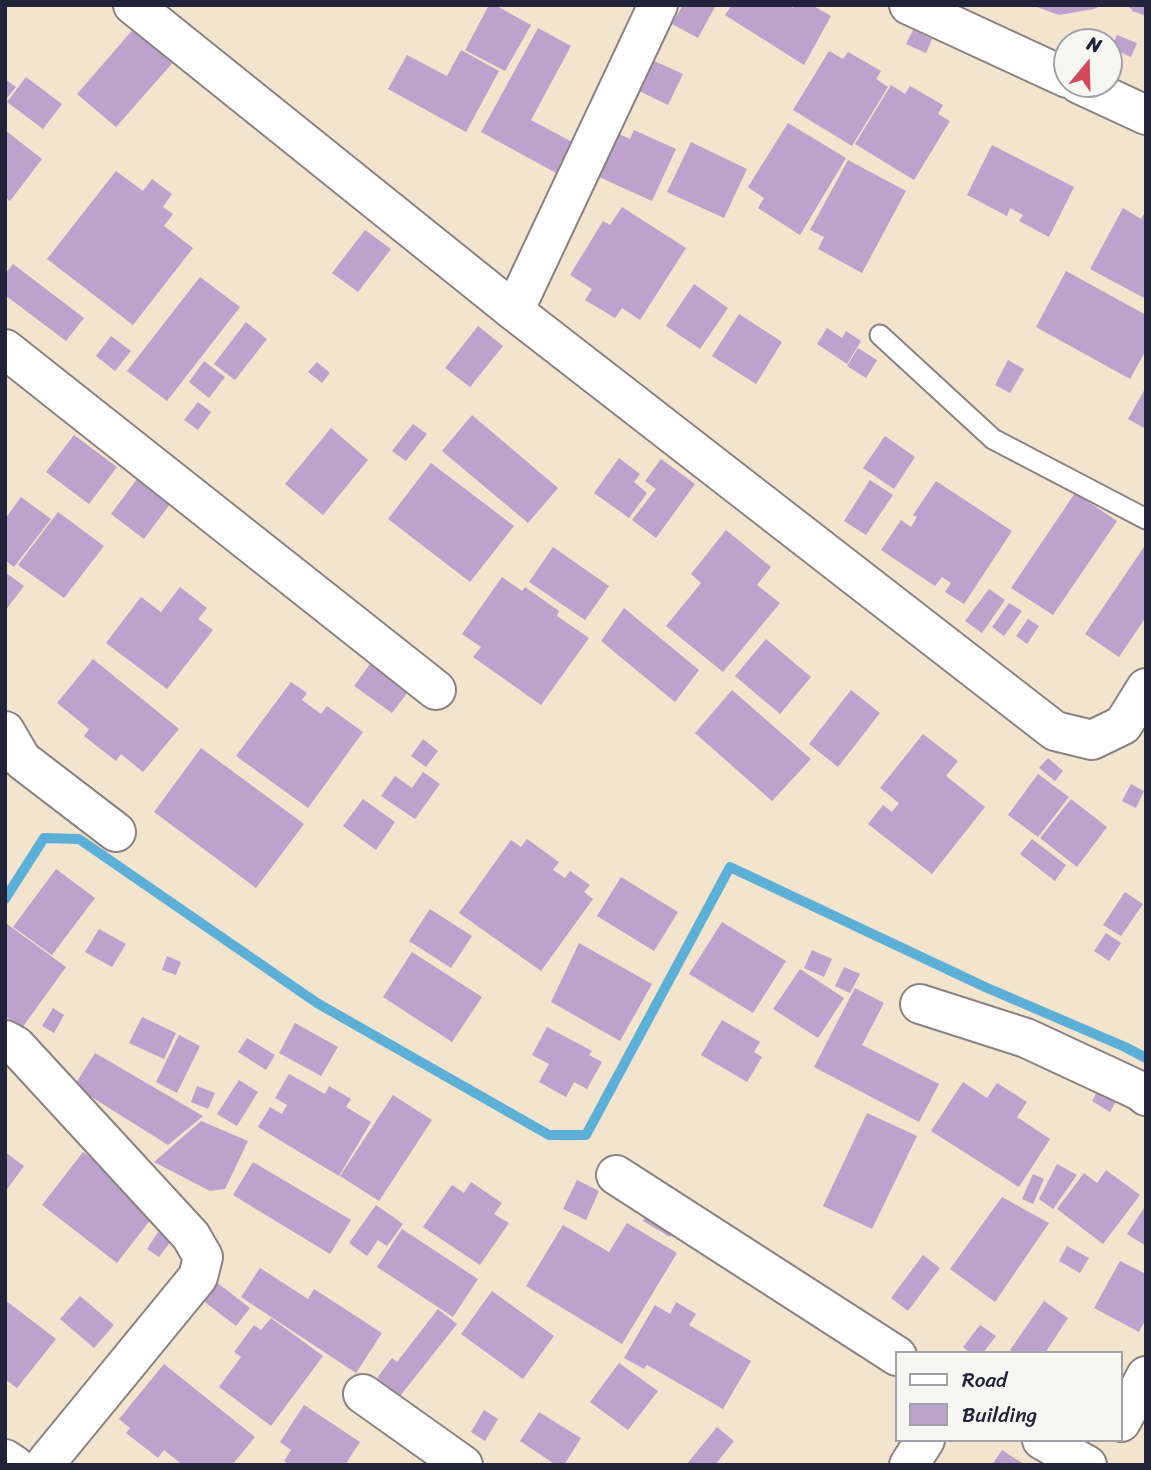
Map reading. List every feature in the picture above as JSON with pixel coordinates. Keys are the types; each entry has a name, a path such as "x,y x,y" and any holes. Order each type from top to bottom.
{"street":[{"path":"133,5 514,311 1055,731 1092,740 1123,725 1146,688"},
{"path":"514,311 658,5"},
{"path":"909,5 1053,72"},
{"path":"1109,98 1146,115"},
{"path":"5,349 436,690"},
{"path":"5,731 22,760 116,832"},
{"path":"920,1004 1026,1038 1146,1096"},
{"path":"5,1040 16,1046 191,1236 203,1257 198,1277 44,1465"},
{"path":"616,1175 895,1355"},
{"path":"1123,1418 1146,1376"},
{"path":"363,1394 463,1465"},
{"path":"909,1465 924,1442"},
{"path":"1046,1442 1087,1465"},
{"path":"1099,1465 1111,1442"},
{"path":"5,1458 15,1465"}],"lane":[{"path":"880,335 993,439 1146,519"}],"building":[{"path":"489,5 495,5 531,25 505,71 465,50"},
{"path":"683,5 716,5 698,38 672,24"},
{"path":"732,5 788,5 793,8 794,5 812,5 831,16 804,65 725,15"},
{"path":"1103,5 1059,15 1034,6"},
{"path":"1130,5 1146,5 1146,16 1132,11"},
{"path":"136,26 176,59 116,127 77,94"},
{"path":"538,28 571,46 531,120 574,143 558,174 481,132"},
{"path":"913,30 932,39 926,53 906,44"},
{"path":"1123,37 1137,43 1131,57 1123,53"},
{"path":"461,50 499,71 466,132 388,89 407,55 447,76"},
{"path":"829,51 843,59 848,52 881,71 876,79 888,87 852,146 793,110"},
{"path":"652,60 683,74 668,105 637,90"},
{"path":"26,77 62,104 43,129 7,102"},
{"path":"5,79 16,87 5,100"},
{"path":"891,85 905,94 910,86 943,105 938,114 950,121 914,180 855,144"},
{"path":"788,123 846,158 800,235 758,208 764,198 748,187"},
{"path":"5,130 42,159 10,201 5,197"},
{"path":"634,130 676,149 652,201 599,177 619,134 630,139"},
{"path":"691,142 747,169 724,218 667,192"},
{"path":"992,145 1074,187 1049,237 1019,221 1023,215 1010,208 1007,216 967,195"},
{"path":"848,160 906,191 862,273 818,249 824,237 810,230"},
{"path":"116,171 143,191 152,179 172,194 163,207 173,214 164,226 193,248 133,325 47,259"},
{"path":"622,207 686,248 640,320 622,308 615,318 585,300 592,289 570,275 603,221 610,225"},
{"path":"1123,208 1141,219 1146,210 1146,299 1090,269"},
{"path":"365,230 391,249 358,292 332,273"},
{"path":"13,264 84,318 66,341 5,295 5,274"},
{"path":"1066,271 1146,315 1146,350 1130,379 1036,327"},
{"path":"200,277 240,307 167,401 127,371"},
{"path":"694,284 728,308 700,349 666,326"},
{"path":"739,314 782,342 756,384 712,356"},
{"path":"246,322 267,339 235,380 214,364"},
{"path":"478,326 503,346 470,387 445,368"},
{"path":"827,328 842,338 846,331 861,341 847,364 817,344"},
{"path":"111,336 131,351 115,371 96,356"},
{"path":"858,348 877,360 866,378 847,366"},
{"path":"1008,360 1024,369 1010,393 995,385"},
{"path":"204,361 225,377 209,398 189,382"},
{"path":"317,362 330,373 322,383 308,372"},
{"path":"1146,387 1146,429 1128,419"},
{"path":"198,402 211,412 198,430 184,420"},
{"path":"472,415 558,488 528,523 442,451"},
{"path":"413,424 427,434 406,461 392,451"},
{"path":"331,428 368,460 323,515 285,484"},
{"path":"74,435 117,467 89,504 46,472"},
{"path":"885,436 915,457 894,489 863,468"},
{"path":"619,458 640,474 634,482 647,493 629,518 594,493"},
{"path":"661,459 695,484 656,538 632,520 656,489 645,481"},
{"path":"431,463 514,526 470,582 388,519"},
{"path":"137,479 170,504 144,539 111,514"},
{"path":"870,480 893,495 866,535 844,521"},
{"path":"936,481 1012,531 964,604 945,592 951,583 942,577 935,586 881,550 901,520 911,527 917,517 913,515"},
{"path":"1075,493 1117,521 1053,615 1011,588"},
{"path":"21,497 51,519 14,567 5,560 5,519"},
{"path":"58,512 104,546 64,598 18,565"},
{"path":"726,530 771,567 757,585 780,603 723,672 666,626 701,583 691,574"},
{"path":"1146,544 1146,617 1119,657 1085,634"},
{"path":"553,547 609,586 585,620 529,582"},
{"path":"5,572 24,586 5,611"},
{"path":"502,577 522,591 525,587 559,611 557,616 589,638 541,705 473,657 481,647 462,634"},
{"path":"180,587 207,608 198,619 213,630 167,689 106,643 141,597 161,612"},
{"path":"989,589 1005,600 982,633 965,621"},
{"path":"1009,603 1022,611 1004,636 992,627"},
{"path":"624,608 699,670 675,702 601,641"},
{"path":"1028,619 1039,626 1027,644 1016,636"},
{"path":"766,639 811,677 780,714 735,676"},
{"path":"93,659 179,729 143,772 121,754 116,761 84,736 89,729 57,703"},
{"path":"370,664 408,692 392,713 354,686"},
{"path":"291,682 307,693 302,700 321,714 327,706 363,732 308,808 236,756"},
{"path":"732,690 811,759 772,801 695,733"},
{"path":"851,690 880,713 838,767 809,744"},
{"path":"923,734 958,761 946,776 985,807 932,874 868,824 883,805 892,812 899,803 880,788"},
{"path":"423,739 438,751 426,767 411,756"},
{"path":"201,748 304,824 256,888 154,812"},
{"path":"1048,758 1063,771 1055,781 1039,768"},
{"path":"423,772 440,784 415,819 381,796 395,776 412,788"},
{"path":"1038,774 1069,797 1038,837 1008,815"},
{"path":"1131,784 1144,791 1136,808 1122,801"},
{"path":"363,799 395,822 376,850 343,826"},
{"path":"1071,799 1107,827 1077,867 1040,838"},
{"path":"527,839 559,862 553,870 565,878 570,871 590,885 584,892 593,899 541,971 459,913 511,840 521,847"},
{"path":"1032,839 1066,865 1055,881 1020,854"},
{"path":"56,869 95,898 52,955 13,927"},
{"path":"621,877 678,912 654,951 597,916"},
{"path":"1125,892 1143,904 1121,936 1103,925"},
{"path":"430,909 472,936 451,968 409,941"},
{"path":"722,922 786,961 753,1013 689,974"},
{"path":"7,924 66,967 22,1028 5,1016"},
{"path":"99,929 126,944 112,967 85,952"},
{"path":"1106,933 1121,943 1109,961 1094,951"},
{"path":"579,943 652,984 620,1041 551,1002"},
{"path":"812,950 832,959 824,977 804,968"},
{"path":"412,952 482,997 452,1042 383,997"},
{"path":"167,956 181,962 176,975 162,970"},
{"path":"844,967 860,974 850,993 835,986"},
{"path":"800,969 844,998 818,1038 773,1009"},
{"path":"855,988 884,1003 862,1045 939,1084 919,1122 814,1067"},
{"path":"53,1008 64,1015 54,1033 42,1026"},
{"path":"142,1017 176,1033 164,1059 129,1043"},
{"path":"722,1020 760,1042 754,1052 762,1057 747,1082 701,1055"},
{"path":"295,1023 338,1047 321,1076 279,1053"},
{"path":"547,1027 592,1051 589,1055 602,1062 587,1089 574,1082 566,1097 539,1082 549,1064 532,1055"},
{"path":"179,1035 200,1046 177,1093 156,1082"},
{"path":"247,1038 275,1055 266,1070 238,1052"},
{"path":"95,1053 203,1116 168,1145 74,1086"},
{"path":"289,1074 325,1094 329,1086 351,1099 346,1107 371,1122 339,1176 258,1127 270,1107 282,1114 287,1105 275,1098"},
{"path":"239,1080 258,1092 237,1126 217,1114"},
{"path":"1103,1081 1122,1091 1110,1112 1092,1101"},
{"path":"963,1082 987,1098 997,1083 1027,1102 1017,1117 1050,1139 1019,1187 931,1131"},
{"path":"197,1086 215,1093 208,1109 191,1102"},
{"path":"393,1095 432,1120 379,1201 340,1176"},
{"path":"867,1113 917,1136 872,1229 823,1206"},
{"path":"201,1121 248,1141 225,1189 210,1191 154,1162"},
{"path":"5,1152 24,1166 5,1192"},
{"path":"83,1152 158,1210 117,1263 42,1205"},
{"path":"253,1162 351,1220 330,1254 233,1195"},
{"path":"1057,1164 1077,1175 1053,1209 1039,1199"},
{"path":"1106,1170 1140,1195 1103,1244 1057,1209 1084,1173 1097,1183"},
{"path":"1033,1174 1044,1179 1033,1204 1022,1199"},
{"path":"577,1180 599,1191 586,1220 563,1209"},
{"path":"471,1182 502,1203 494,1214 509,1223 480,1265 423,1227 452,1185 464,1193"},
{"path":"1002,1197 1049,1223 995,1302 950,1269"},
{"path":"376,1205 403,1224 387,1246 378,1240 367,1256 349,1243"},
{"path":"651,1205 679,1221 670,1237 643,1221"},
{"path":"1146,1205 1146,1246 1127,1234"},
{"path":"627,1223 677,1253 622,1344 526,1286 563,1225 609,1252"},
{"path":"402,1229 478,1279 453,1317 377,1267"},
{"path":"158,1232 171,1241 159,1257 147,1249"},
{"path":"1067,1246 1089,1258 1080,1273 1059,1261"},
{"path":"923,1255 940,1268 908,1311 891,1298"},
{"path":"1120,1261 1146,1274 1146,1319 1139,1332 1094,1308"},
{"path":"260,1268 308,1299 314,1289 382,1333 356,1373 241,1297"},
{"path":"211,1278 250,1308 236,1326 197,1296"},
{"path":"492,1291 554,1336 523,1379 461,1334"},
{"path":"80,1296 114,1325 94,1348 60,1319"},
{"path":"5,1300 56,1339 17,1388 5,1379"},
{"path":"1044,1301 1068,1318 1046,1351 1010,1350"},
{"path":"676,1302 696,1314 689,1325 751,1361 723,1409 647,1365 644,1369 624,1358 655,1305 670,1314"},
{"path":"438,1309 457,1324 400,1396 377,1378 392,1358 397,1362"},
{"path":"271,1318 323,1356 271,1426 219,1387 241,1357 234,1352 254,1325 261,1330"},
{"path":"980,1325 996,1336 985,1351 968,1351 963,1347"},
{"path":"619,1363 658,1391 628,1430 590,1402"},
{"path":"164,1364 255,1437 232,1465 183,1465 164,1450 158,1458 126,1433 130,1428 119,1419"},
{"path":"304,1405 360,1442 345,1465 290,1465 284,1461 291,1450 280,1442"},
{"path":"484,1410 498,1419 485,1441 471,1432"},
{"path":"539,1412 581,1438 564,1465 556,1465 520,1441"},
{"path":"717,1427 734,1441 715,1465 686,1465"},
{"path":"1002,1450 1025,1465 992,1465"}],"waterway":[{"path":"5,899 44,838 79,839 317,1003 549,1135 586,1135 730,867 985,987 1146,1058"}]}
